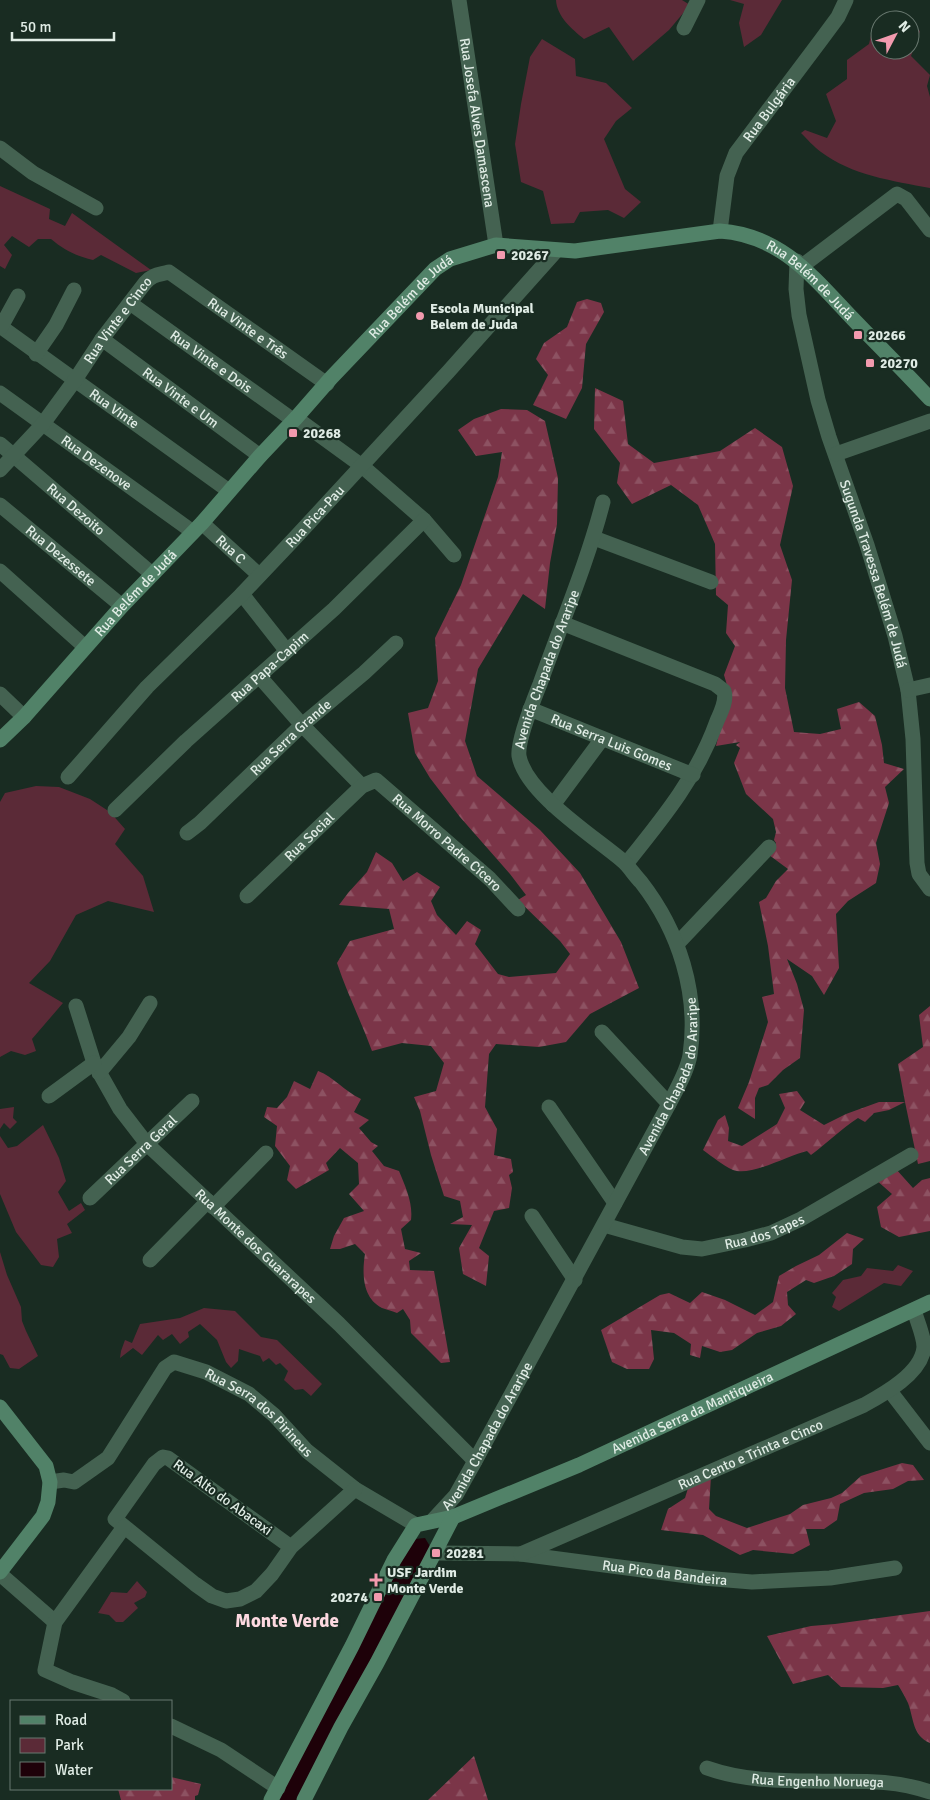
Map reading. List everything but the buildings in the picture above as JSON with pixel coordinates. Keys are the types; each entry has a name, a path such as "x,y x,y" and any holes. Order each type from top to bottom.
{"street":[{"name":"Rua Josefa Alves Damascena","path":"459,0 496,245"},
{"path":"684,28 698,0"},
{"name":"Rua Bulgária","path":"720,231 727,176 736,153 838,17 846,0"},
{"path":"0,148 33,173 96,208"},
{"path":"800,263 895,196 900,195 906,199 930,230"},
{"name":"Rua Belém de Judá","path":"0,740 24,716 122,606 198,528 260,456 327,384 442,264 450,259 496,245 575,251 720,231 756,237 800,263 930,399"},
{"name":"Rua Pica-Pau","path":"68,777 148,687 242,594 362,466 556,251"},
{"name":"Sugunda Travessa Belém de Judá","path":"800,263 796,289 799,315 818,400 829,437 868,545 896,636 908,690 913,739 917,863 919,874 930,889"},
{"name":"Rua Vinte e Três","path":"169,272 327,384"},
{"name":"Rua Vinte e Cinco","path":"0,470 42,425 102,339 150,277 169,272"},
{"path":"36,354 56,325 74,290"},
{"path":"0,327 18,296"},
{"name":"Rua Vinte e Dois","path":"130,303 295,419"},
{"name":"Rua Vinte","path":"0,327 229,491"},
{"name":"Rua Vinte e Um","path":"102,339 260,456"},
{"name":"Rua Dezenove","path":"0,393 42,425 198,528"},
{"path":"295,419 362,466 424,520 454,555"},
{"path":"836,454 930,421"},
{"name":"Rua Dezoito","path":"0,444 152,574"},
{"name":"Avenida Chapada do Araripe","path":"432,1521 456,1495 475,1461 669,1104 684,1075 690,1056 690,992 681,954 667,921 648,891 626,864 553,805 531,780 522,766 519,754 530,709 594,538 603,502"},
{"name":"Rua Dezessete","path":"0,505 122,606"},
{"name":"Rua Papa-Capim","path":"115,810 164,761 334,609 424,520"},
{"name":"Rua C","path":"198,528 259,576"},
{"path":"594,538 711,582"},
{"path":"0,570 85,647"},
{"path":"242,594 286,650"},
{"path":"562,623 715,684 724,691 724,701 709,744 693,775 665,816 626,864"},
{"name":"Rua Serra Grande","path":"187,833 200,823 302,725 364,673 396,642"},
{"name":"Rua Morro Padre Cícero","path":"259,676 302,725 368,784 379,781 490,879 518,909"},
{"path":"908,690 930,685"},
{"path":"0,694 24,716"},
{"name":"Rua Serra Luis Gomes","path":"530,709 602,740 693,775"},
{"path":"553,805 602,740"},
{"name":"Rua Social","path":"247,896 368,784"},
{"path":"677,944 769,847"},
{"path":"49,1096 97,1068 129,1037 150,1003"},
{"name":"Rua Monte dos Guararapes","path":"76,1006 97,1068 120,1108 147,1144 340,1324 475,1461"},
{"path":"602,1032 669,1104"},
{"name":"Rua Serra Geral","path":"90,1198 192,1101"},
{"path":"549,1107 615,1203"},
{"path":"150,1260 266,1153"},
{"name":"Rua dos Tapes","path":"604,1225 682,1247 702,1249 745,1240 771,1233 801,1219 911,1155"},
{"path":"532,1216 574,1280"},
{"name":"Avenida Serra da Mantiqueira","path":"453,1517 588,1461 930,1302"},
{"name":"Rua Cento e Trinta e Cinco","path":"521,1554 864,1405 890,1391 909,1374 922,1357 924,1346 914,1310"},
{"name":"Rua Serra dos Pirineus","path":"50,1482 64,1480 74,1482 108,1458 165,1368 174,1362 206,1372 249,1394 274,1414 307,1451 355,1489 416,1525"},
{"path":"890,1391 930,1443"},
{"path":"0,1407 46,1466 50,1482 48,1502 43,1516 0,1573 55,1622"},
{"name":"Rua Alto do Abacaxi","path":"122,1525 115,1519 118,1513 154,1464 163,1457 174,1461 291,1547"},
{"path":"121,1700 45,1670 55,1622 122,1525 212,1596 226,1601 240,1599 256,1591 272,1574 291,1547 355,1489"},
{"name":"Avenida Chapada do Araripe","path":"416,1525 453,1517"},
{"name":"Avenida Chapada do Araripe","path":"304,1800 436,1554 441,1538 453,1517"},
{"path":"172,1726 221,1750 274,1794 352,1646 394,1560 416,1525"},
{"name":"Rua Pico da Bandeira","path":"436,1554 521,1554 703,1578 752,1582 830,1578 895,1568"},
{"name":"Rua Engenho Noruega","path":"706,1768 730,1776 767,1780 877,1781 900,1784 930,1792"}],"green space":[{"path":"556,0 682,0 690,5 669,30 633,61 609,27 584,39 562,17"},
{"path":"730,0 782,0 761,35 744,47 739,23 744,4"},
{"path":"542,39 575,59 576,76 606,83 632,108 616,121 604,139 625,189 641,202 624,218 608,210 580,212 574,223 551,224 543,191 521,182 515,144 530,57"},
{"path":"870,40 870,60 915,60 930,75 927,86 930,97 930,188 859,172 821,152 801,133 805,130 827,138 836,121 826,94 847,79 847,60 869,44"},
{"path":"0,186 50,209 49,219 65,226 72,213 151,270 136,273 101,255 93,260 70,252 51,239 38,239 29,247 12,236 4,245 12,255 5,269 0,266"},
{"path":"587,299 601,303 604,312 586,344 582,388 566,419 533,405 548,375 536,359 544,343 567,327 577,302"},
{"path":"595,388 623,401 628,444 654,463 720,451 755,428 782,447 793,486 780,545 792,580 786,640 785,688 794,732 820,734 841,729 837,709 859,702 875,716 884,763 904,769 885,787 889,803 876,843 880,864 876,883 848,901 836,914 839,968 824,995 812,976 787,959 797,984 804,1010 800,1058 783,1070 768,1085 759,1088 755,1098 755,1119 738,1108 749,1082 768,1022 762,997 774,994 768,946 759,902 766,898 776,881 788,869 769,855 776,843 774,840 776,832 773,819 746,794 734,763 740,748 736,745 740,742 716,746 729,692 724,675 735,646 726,633 728,605 716,595 715,544 698,505 671,485 632,504 617,483 620,463 594,429"},
{"path":"501,409 527,410 545,421 558,478 557,524 545,609 523,594 478,669 465,741 477,776 540,830 580,873 621,942 639,988 590,1014 566,1042 539,1047 496,1044 489,1054 485,1107 497,1129 494,1155 511,1159 513,1172 509,1175 512,1188 509,1208 494,1211 479,1248 489,1256 486,1286 463,1274 459,1248 472,1225 450,1224 463,1217 460,1201 444,1196 420,1111 414,1097 436,1091 444,1063 431,1046 402,1043 372,1051 337,963 350,941 394,929 389,909 339,905 367,872 376,852 392,863 403,881 417,872 440,887 431,901 437,915 456,935 467,921 481,930 475,944 498,974 509,977 556,973 570,954 560,941 518,900 526,895 460,817 430,778 415,753 408,713 428,708 438,681 435,638 461,585 498,477 502,452 476,456 458,430 474,419"},
{"path":"36,786 59,787 90,799 110,812 125,829 115,844 143,876 154,912 108,901 76,915 50,961 29,983 63,1003 32,1039 36,1051 25,1055 11,1051 0,1057 0,802 5,793"},
{"path":"930,1006 930,1161 918,1164 898,1064 923,1047 919,1015"},
{"path":"318,1071 361,1099 354,1112 369,1120 359,1128 371,1142 378,1146 372,1151 384,1166 399,1171 411,1208 411,1220 401,1229 405,1249 421,1253 409,1261 410,1270 434,1271 450,1362 441,1363 411,1333 410,1320 403,1309 397,1313 384,1309 375,1304 370,1298 364,1277 365,1254 355,1244 340,1249 330,1249 334,1236 344,1218 364,1211 349,1194 359,1184 358,1163 340,1148 326,1163 329,1170 296,1189 287,1180 290,1166 275,1146 277,1126 264,1117 267,1107 277,1108 287,1097 294,1081 310,1089"},
{"path":"797,1091 805,1102 800,1110 824,1125 846,1114 879,1102 905,1102 889,1110 874,1113 865,1122 858,1118 811,1155 807,1151 799,1153 749,1171 733,1170 703,1150 718,1120 725,1115 729,1128 728,1141 742,1146 777,1124 785,1108 779,1094"},
{"path":"14,1107 13,1118 17,1122 10,1129 4,1123 0,1129 0,1109"},
{"path":"43,1125 59,1158 66,1181 58,1192 69,1211 81,1203 85,1210 67,1224 72,1233 57,1239 59,1257 53,1267 41,1265 16,1232 0,1194 0,1136 8,1148 17,1146"},
{"path":"895,1168 913,1188 922,1180 930,1178 930,1231 899,1237 881,1227 877,1207 892,1194 875,1179"},
{"path":"847,1233 864,1239 853,1249 852,1264 834,1276 814,1283 806,1280 787,1292 788,1305 796,1314 781,1326 757,1333 732,1350 720,1352 702,1346 700,1358 690,1355 691,1344 674,1333 651,1330 654,1359 649,1369 627,1369 612,1362 601,1330 660,1295 669,1293 690,1303 702,1292 725,1300 755,1315 773,1302 779,1276 819,1255"},
{"path":"0,1252 7,1275 21,1307 22,1321 38,1356 19,1369 10,1368 3,1355 0,1354"},
{"path":"898,1265 913,1271 901,1286 884,1283 839,1311 832,1307 836,1297 832,1293 843,1280 861,1276 867,1268 893,1271"},
{"path":"204,1308 235,1311 261,1337 277,1340 322,1384 311,1396 303,1389 295,1390 284,1380 288,1371 280,1363 276,1365 269,1358 263,1362 260,1356 239,1349 238,1361 231,1368 226,1362 217,1340 200,1324 188,1332 189,1337 180,1344 172,1334 163,1340 158,1335 142,1355 133,1348 120,1358 125,1340 132,1343 140,1324 180,1318"},
{"path":"902,1463 913,1465 924,1480 908,1481 893,1489 864,1493 840,1504 837,1520 824,1529 806,1529 810,1545 793,1554 753,1550 740,1555 703,1535 661,1530 668,1509 685,1498 689,1485 711,1476 709,1509 716,1516 747,1528 790,1514 803,1505 831,1498 842,1493 861,1476"},
{"path":"137,1581 147,1592 145,1597 134,1603 138,1608 123,1622 116,1622 109,1615 98,1613 111,1592 127,1593"},
{"path":"930,1611 930,1743 920,1736 914,1726 908,1703 898,1685 883,1688 841,1687 828,1675 793,1684 767,1636 811,1626"},
{"path":"474,1756 488,1800 428,1800"},
{"path":"172,1777 201,1784 195,1800 121,1800 118,1790 172,1790"}],"water":[{"path":"425,1538 431,1548 298,1800 279,1800 406,1553 415,1539"}],"place":[{"name":"20267","path":"501,255"},
{"name":"Escola Municipal Belem de Juda","path":"420,316"},
{"name":"20266","path":"858,335"},
{"name":"20270","path":"870,363"},
{"name":"20268","path":"293,433"},
{"name":"20281","path":"436,1553"},
{"name":"USF Jardim Monte Verde","path":"376,1580"},
{"name":"20274","path":"378,1597"}],"district":[{"name":"Monte Verde","path":"287,1620"}]}
